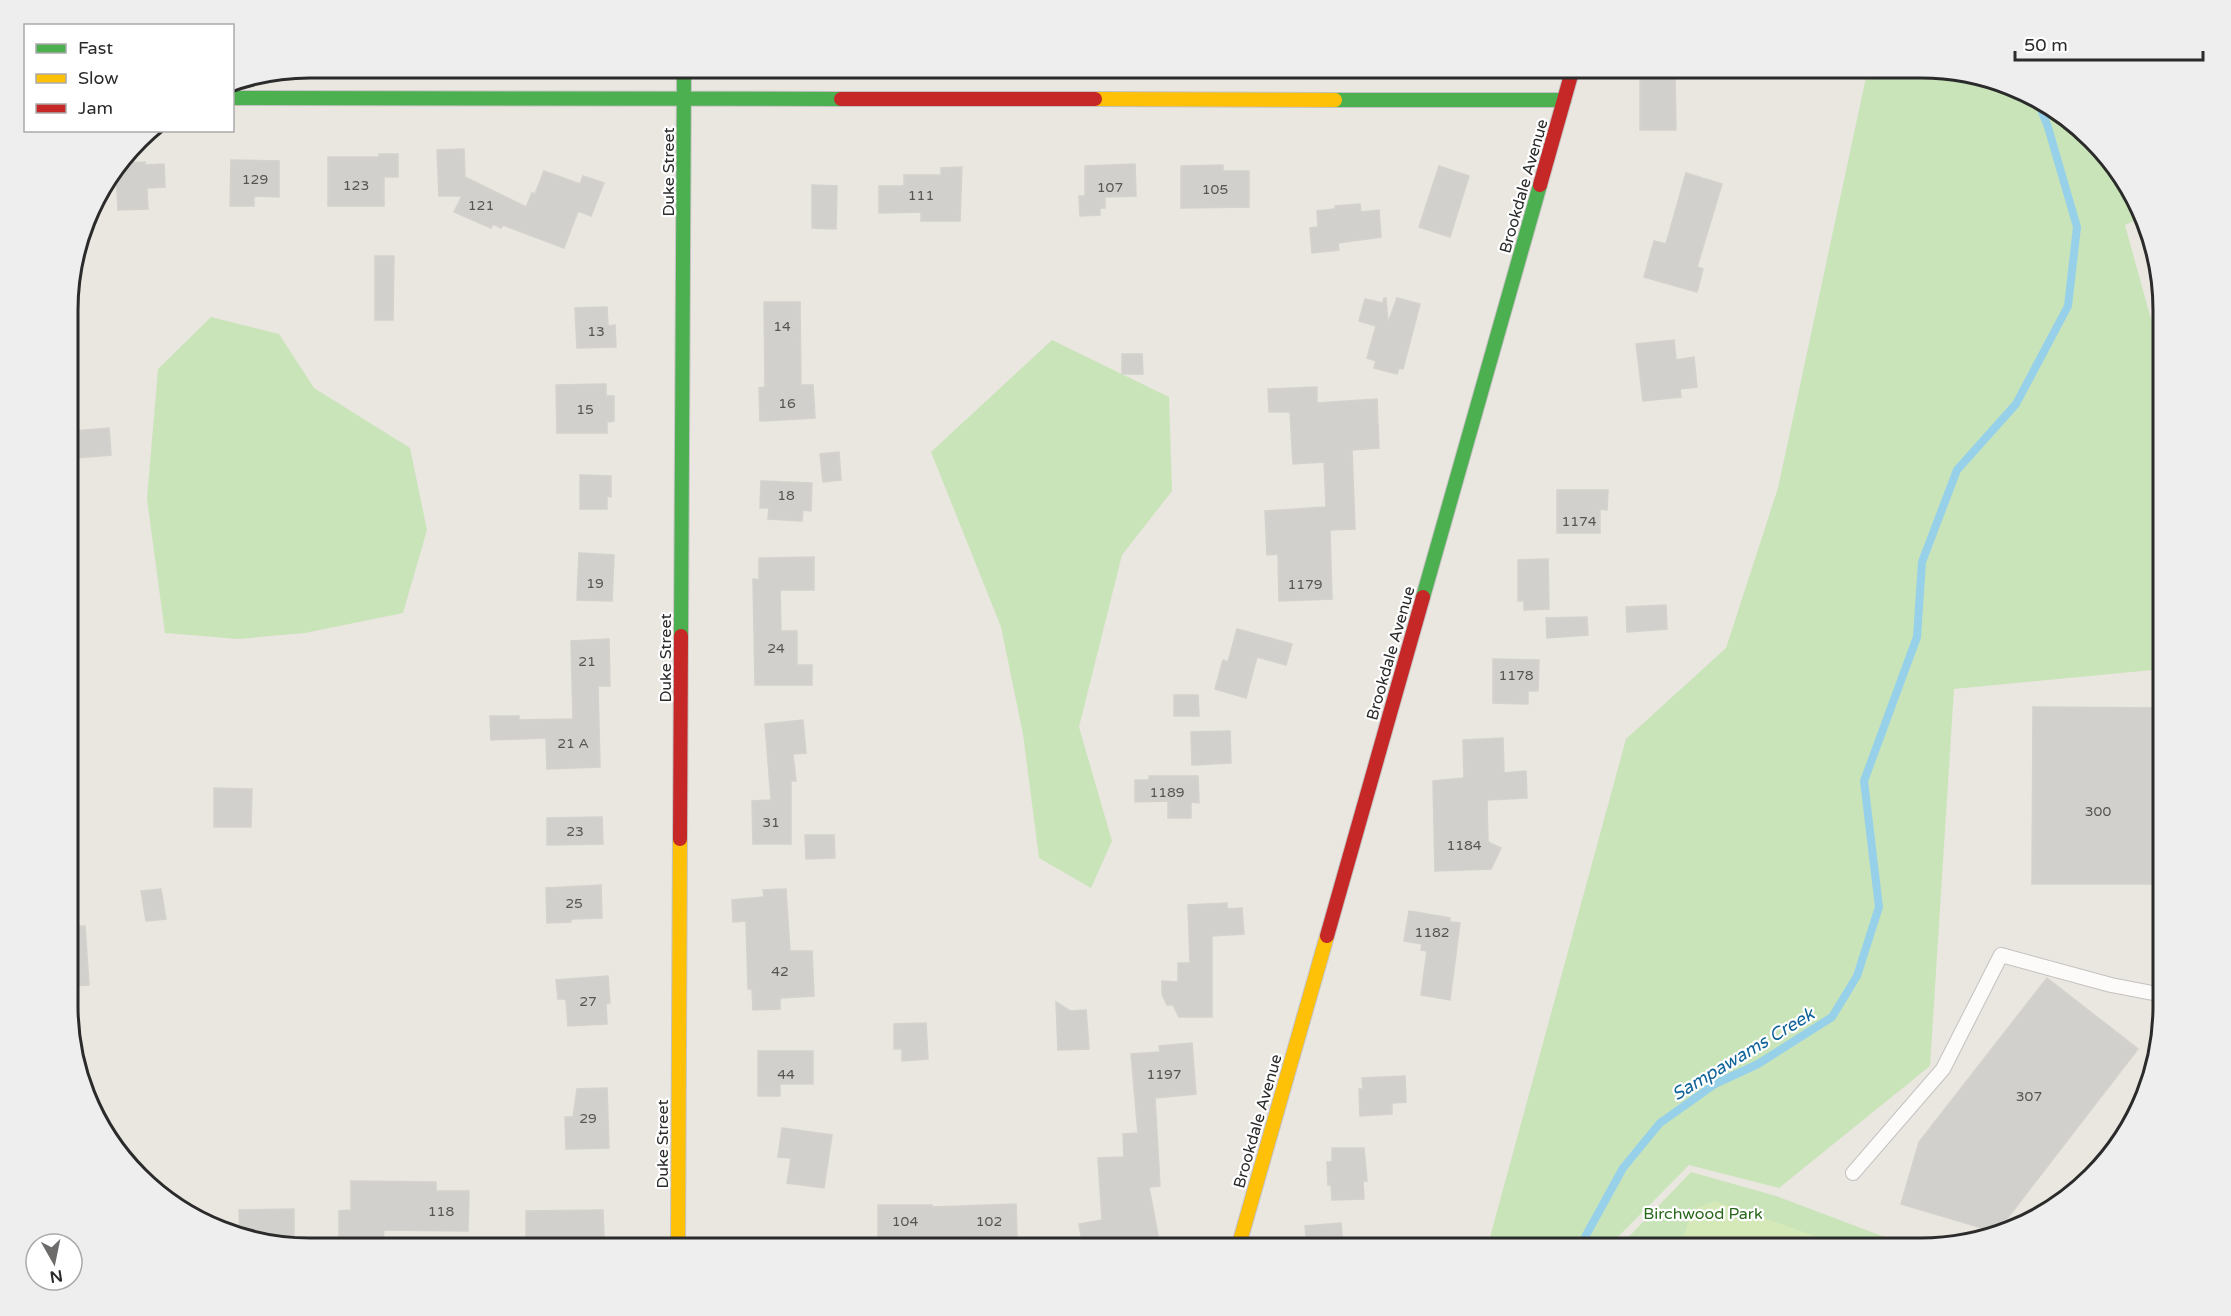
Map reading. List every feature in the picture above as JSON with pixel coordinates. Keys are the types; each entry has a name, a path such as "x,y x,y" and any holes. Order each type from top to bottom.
{"street":[{"name":"Duke Street","path":"678,1238 685,78"},
{"name":"Brookdale Avenue","path":"1241,1238 1570,78"},
{"path":"234,98 1564,100"}],"lane":[{"path":"1853,1173 1943,1069 2001,956 2111,985 2153,993"}],"green space":[{"path":"1866,78 1936,78 1966,82 1996,90 2024,102 2062,126 2085,146 2105,169 2129,207 2135,221 2125,225 2153,327 2153,670 1954,689 1930,1066 1779,1188 1689,1165 1617,1238 1490,1238 1626,739 1726,648 1778,488"},
{"path":"211,317 279,334 314,388 410,448 427,530 403,613 305,633 238,639 165,633 147,499 158,369"},
{"path":"1052,340 1169,397 1172,491 1122,555 1079,727 1112,841 1091,888 1039,858 1023,734 1001,627 931,452"},
{"name":"Birchwood Park","path":"1691,1172 1776,1196 1887,1238 1628,1238"},
{"path":"1714,1201 1821,1238 1683,1238 1692,1210"}],"building":[{"path":"1640,78 1675,78 1676,130 1640,130"},
{"path":"464,149 465,177 526,207 532,193 535,194 544,171 580,184 583,176 604,183 591,216 578,211 564,248 503,225 501,228 493,224 491,228 454,212 462,196 439,196 437,150"},
{"path":"379,154 398,154 398,177 384,177 384,206 328,206 328,157 379,157"},
{"path":"231,160 279,161 279,197 254,196 254,206 230,206"},
{"path":"131,163 164,164 165,187 147,188 148,209 118,210 117,182"},
{"path":"1135,164 1136,196 1105,197 1105,208 1100,208 1100,215 1080,216 1079,196 1085,196 1085,166"},
{"path":"1223,165 1223,171 1249,171 1249,207 1181,208 1181,166"},
{"path":"1439,166 1469,176 1450,237 1419,227"},
{"path":"962,167 960,221 921,221 921,212 879,213 879,186 904,186 904,175 941,175 941,168"},
{"path":"1686,173 1722,184 1697,267 1703,269 1697,292 1644,277 1654,241 1666,244"},
{"path":"812,185 837,186 836,229 812,228"},
{"path":"1360,204 1361,212 1379,210 1381,237 1338,243 1339,250 1312,253 1310,228 1318,227 1317,211 1335,209 1335,206"},
{"path":"375,256 394,256 393,320 375,320"},
{"path":"1386,298 1388,323 1397,298 1420,304 1403,369 1399,368 1397,374 1374,368 1376,361 1367,358 1376,326 1359,321 1365,299 1383,303"},
{"path":"764,302 800,302 801,385 813,385 815,418 760,421 759,388 765,387"},
{"path":"607,307 608,326 615,325 616,347 577,348 575,308"},
{"path":"1674,340 1676,360 1694,357 1697,387 1680,389 1681,397 1643,401 1636,344"},
{"path":"1122,354 1142,354 1143,374 1122,374"},
{"path":"606,384 606,396 614,396 614,421 607,422 607,433 557,433 556,385"},
{"path":"1317,387 1317,403 1377,399 1379,448 1352,450 1355,529 1330,530 1332,599 1279,601 1278,554 1267,555 1265,511 1326,507 1324,462 1293,464 1290,412 1269,412 1268,389"},
{"path":"109,428 111,455 78,458 78,431"},
{"path":"839,452 841,480 823,482 820,454"},
{"path":"580,475 611,476 611,497 607,496 607,509 580,509"},
{"path":"761,481 812,483 811,511 803,510 802,521 768,519 769,508 760,508"},
{"path":"1557,490 1608,490 1607,510 1600,509 1600,533 1557,533"},
{"path":"579,553 614,555 612,601 577,600"},
{"path":"814,557 814,590 780,590 781,631 797,631 797,665 812,665 812,685 755,685 753,579 759,580 759,558"},
{"path":"1548,559 1549,609 1524,610 1524,601 1518,601 1518,560"},
{"path":"1666,605 1667,629 1627,632 1626,607"},
{"path":"1587,617 1588,635 1547,638 1546,618"},
{"path":"1237,629 1292,644 1286,665 1257,657 1246,698 1215,689 1223,660 1228,662"},
{"path":"609,639 610,686 598,686 600,767 547,769 546,738 491,740 490,716 519,716 519,720 573,719 571,641"},
{"path":"1493,659 1539,660 1538,691 1528,691 1528,704 1493,703"},
{"path":"1174,695 1198,695 1199,716 1174,716"},
{"path":"2033,707 2153,708 2153,884 2032,884"},
{"path":"803,720 806,753 793,754 796,781 791,781 791,844 753,844 752,801 771,800 765,724"},
{"path":"1230,731 1231,763 1192,765 1191,732"},
{"path":"1503,738 1504,773 1526,771 1527,798 1487,800 1488,842 1501,848 1491,869 1435,871 1433,781 1464,778 1463,740"},
{"path":"1149,776 1198,776 1199,803 1191,802 1191,818 1168,818 1168,801 1135,802 1135,780 1149,780"},
{"path":"214,788 252,789 251,827 214,827"},
{"path":"602,817 603,844 547,845 547,818"},
{"path":"805,835 834,835 835,858 806,859"},
{"path":"601,885 602,918 571,919 571,922 547,923 546,888"},
{"path":"161,889 166,919 146,921 141,891"},
{"path":"786,889 790,951 812,951 814,996 780,998 780,1009 753,1010 752,989 748,989 746,921 733,922 732,900 764,897 763,890"},
{"path":"1227,903 1227,909 1242,908 1244,934 1212,936 1212,1017 1179,1017 1173,1005 1167,1005 1162,994 1162,981 1178,982 1178,963 1190,963 1188,905"},
{"path":"1409,911 1450,918 1450,922 1460,923 1450,1000 1421,995 1427,951 1421,950 1422,944 1404,941"},
{"path":"78,926 85,926 89,985 78,986"},
{"path":"608,976 610,1003 606,1004 607,1024 568,1026 566,999 558,999 556,980"},
{"path":"2047,978 2138,1049 2004,1223 1996,1226 1985,1229 1901,1204 1919,1142"},
{"path":"1056,1002 1070,1011 1086,1010 1089,1049 1058,1050"},
{"path":"926,1023 928,1059 902,1061 902,1049 894,1049 894,1024"},
{"path":"1192,1043 1196,1094 1155,1098 1160,1186 1149,1187 1158,1238 1081,1238 1079,1224 1102,1220 1098,1158 1124,1157 1123,1134 1138,1133 1131,1054 1160,1052 1159,1046"},
{"path":"758,1051 813,1051 813,1084 780,1084 780,1096 758,1096"},
{"path":"1405,1076 1406,1102 1392,1103 1392,1114 1360,1116 1359,1089 1363,1089 1362,1078"},
{"path":"607,1088 609,1148 566,1149 565,1117 573,1117 577,1089"},
{"path":"782,1128 832,1135 824,1188 787,1183 791,1158 778,1157"},
{"path":"1332,1148 1364,1148 1367,1181 1363,1181 1364,1199 1332,1200 1331,1185 1328,1185 1327,1162 1332,1162"},
{"path":"351,1181 436,1182 436,1191 469,1191 468,1231 384,1230 383,1238 339,1238 339,1211 351,1210"},
{"path":"1016,1204 1017,1236 878,1237 878,1205 932,1205 932,1207"},
{"path":"294,1209 294,1238 240,1227 239,1210"},
{"path":"603,1210 604,1238 526,1238 526,1211"},
{"path":"1341,1223 1342,1238 1306,1238 1305,1226"}],"waterway":[{"name":"Sampawams Creek","path":"1584,1238 1623,1168 1660,1123 1715,1084 1758,1064 1832,1017 1857,976 1879,907 1864,781 1917,637 1922,562 1957,470 2016,404 2068,306 2077,227 2042,112"}],"traffic: fast":[{"path":"681,636 684,78"},
{"path":"234,98 841,99"},
{"path":"1335,100 1564,100"},
{"path":"1423,597 1540,185"}],"traffic: slow":[{"path":"1095,99 1335,100"},
{"path":"678,1238 680,839"},
{"path":"1241,1238 1327,936"}],"traffic: jam":[{"path":"1540,185 1570,78"},
{"path":"841,99 1095,99"},
{"path":"1327,936 1423,597"},
{"path":"680,839 681,636"}]}
